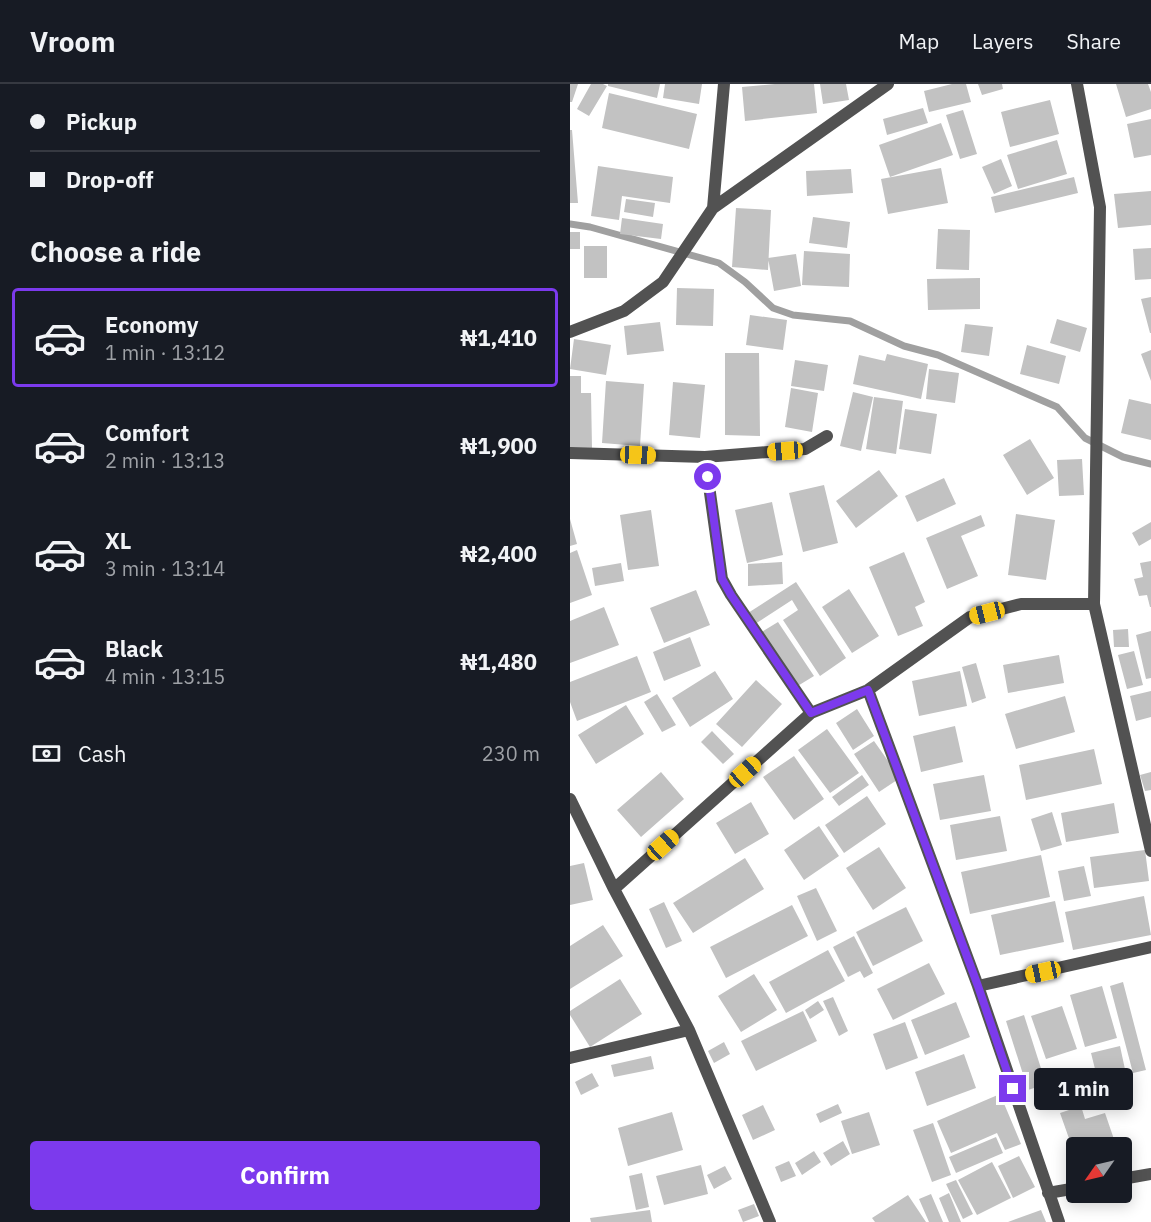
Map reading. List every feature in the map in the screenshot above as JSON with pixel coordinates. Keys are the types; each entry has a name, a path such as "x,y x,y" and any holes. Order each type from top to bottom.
{"street":[{"path":"713,208 724,84"},
{"path":"570,332 624,311 663,282 713,208 888,84"},
{"path":"1077,84 1100,207 1094,604 1151,851"},
{"path":"570,453 705,456 805,449 827,436"},
{"path":"705,456 722,579 811,713"},
{"path":"614,889 811,713 868,690 970,617 1021,604 1094,604"},
{"path":"868,690 978,986 1059,1222"},
{"path":"570,800 614,889 689,1030 770,1222"},
{"path":"978,986 1151,947"},
{"path":"570,1058 689,1030"},
{"path":"1132,1177 1151,1174"},
{"path":"1048,1193 1066,1190"}],"building":[{"path":"570,84 578,84 572,102 570,102"},
{"path":"591,84 607,86 589,116 577,109"},
{"path":"608,84 660,84 657,98 608,86"},
{"path":"665,84 702,84 699,104 663,98"},
{"path":"814,84 817,113 745,121 742,87"},
{"path":"820,84 846,84 849,100 823,104"},
{"path":"952,84 966,84 971,102 929,112 924,91"},
{"path":"978,84 1002,84 1003,89 982,95"},
{"path":"1116,84 1148,84 1151,92 1151,109 1126,117"},
{"path":"609,93 697,114 689,149 602,128"},
{"path":"1050,100 1059,134 1010,147 1001,112"},
{"path":"923,108 928,123 887,135 883,119"},
{"path":"963,110 977,154 960,159 946,115"},
{"path":"1151,119 1151,155 1134,158 1127,124"},
{"path":"941,123 953,155 890,177 879,145"},
{"path":"570,130 572,130 578,203 570,203"},
{"path":"1057,140 1067,174 1018,189 1007,155"},
{"path":"1001,159 1012,186 994,194 982,167"},
{"path":"598,166 673,177 670,203 622,196 619,220 591,216"},
{"path":"941,168 948,203 888,214 881,179"},
{"path":"851,169 853,193 807,196 806,171"},
{"path":"1074,177 1078,193 995,213 991,197"},
{"path":"1151,191 1151,225 1118,228 1114,194"},
{"path":"626,199 655,203 653,217 624,212"},
{"path":"736,208 771,210 768,270 732,267"},
{"path":"813,217 850,222 847,248 809,243"},
{"path":"622,218 663,224 661,239 620,234"},
{"path":"938,229 970,230 969,270 936,269"},
{"path":"570,232 580,232 580,249 570,249"},
{"path":"584,246 607,246 607,278 584,278"},
{"path":"1151,248 1151,279 1135,280 1133,249"},
{"path":"804,251 850,254 849,287 802,285"},
{"path":"796,254 801,286 774,291 768,258"},
{"path":"980,278 980,309 928,310 927,279"},
{"path":"677,288 714,289 713,326 676,325"},
{"path":"1151,297 1151,333 1150,333 1141,299"},
{"path":"750,315 787,320 783,350 746,345"},
{"path":"1057,319 1087,328 1080,352 1050,343"},
{"path":"660,322 664,351 627,355 624,326"},
{"path":"965,324 993,327 989,356 961,352"},
{"path":"574,339 611,345 606,375 570,369"},
{"path":"1027,345 1066,356 1059,384 1020,374"},
{"path":"1151,350 1151,381 1141,354"},
{"path":"725,353 759,353 760,436 725,435"},
{"path":"887,354 928,364 921,399 853,384 859,355 885,361"},
{"path":"795,360 828,365 824,391 791,386"},
{"path":"929,369 959,373 955,403 926,399"},
{"path":"570,376 581,376 581,393 591,393 592,448 570,448"},
{"path":"606,381 644,384 640,446 602,443"},
{"path":"673,382 705,385 700,438 669,435"},
{"path":"791,388 818,393 812,432 785,427"},
{"path":"853,392 873,397 861,451 840,446"},
{"path":"874,397 903,401 896,454 866,449"},
{"path":"1129,399 1151,404 1151,440 1121,433"},
{"path":"905,409 937,414 931,454 899,449"},
{"path":"1030,439 1054,478 1027,495 1003,455"},
{"path":"1082,459 1084,495 1059,496 1057,460"},
{"path":"879,470 898,496 856,528 836,501"},
{"path":"944,478 956,504 917,522 905,496"},
{"path":"824,485 838,543 803,552 789,493"},
{"path":"772,502 783,555 747,563 735,510"},
{"path":"651,510 659,566 628,570 620,515"},
{"path":"1016,514 1055,520 1046,580 1008,575"},
{"path":"981,515 985,526 961,536 978,576 947,589 926,538"},
{"path":"570,519 577,544 570,546"},
{"path":"1151,522 1151,539 1139,546 1132,533"},
{"path":"577,550 592,595 570,603 570,553"},
{"path":"904,552 925,602 915,607 923,626 898,636 869,567"},
{"path":"1151,561 1150,607 1147,595 1139,596 1134,579 1143,577 1140,563"},
{"path":"782,562 783,584 748,586 748,564"},
{"path":"621,563 624,581 595,586 592,568"},
{"path":"796,582 846,658 820,676 783,620 798,610 792,600 755,624 748,613"},
{"path":"849,589 879,636 852,653 822,607"},
{"path":"696,590 710,625 664,643 650,608"},
{"path":"604,607 619,645 570,663 570,621"},
{"path":"778,622 814,676 796,687 760,633"},
{"path":"1128,629 1129,647 1114,647 1113,630"},
{"path":"1151,631 1151,678 1146,679 1136,635"},
{"path":"690,637 701,666 664,681 653,652"},
{"path":"1134,651 1143,685 1127,689 1118,655"},
{"path":"1059,655 1064,683 1008,693 1003,665"},
{"path":"637,656 651,692 577,721 570,702 570,682"},
{"path":"976,663 986,698 972,703 962,667"},
{"path":"715,671 733,699 690,727 672,698"},
{"path":"960,671 967,706 919,716 912,681"},
{"path":"756,680 782,704 742,747 716,724"},
{"path":"1151,691 1151,717 1136,721 1130,696"},
{"path":"657,694 676,725 662,732 644,702"},
{"path":"1065,696 1075,732 1016,749 1005,714"},
{"path":"626,705 644,734 596,764 578,735"},
{"path":"857,709 874,736 853,750 836,723"},
{"path":"955,726 963,762 921,772 913,736"},
{"path":"827,729 859,773 830,793 798,750"},
{"path":"712,731 734,754 723,764 701,742"},
{"path":"874,741 900,778 879,792 854,754"},
{"path":"1094,749 1102,784 1026,800 1019,765"},
{"path":"794,756 824,799 794,820 763,777"},
{"path":"661,772 684,799 641,837 617,810"},
{"path":"1151,772 1151,790 1145,791 1140,775"},
{"path":"862,775 869,785 839,806 832,797"},
{"path":"984,775 991,811 940,820 933,784"},
{"path":"867,796 886,824 844,853 825,825"},
{"path":"751,802 769,834 735,854 716,823"},
{"path":"1114,803 1119,833 1066,842 1061,813"},
{"path":"1052,812 1062,845 1041,851 1031,819"},
{"path":"1000,816 1007,851 956,860 950,825"},
{"path":"819,826 839,856 804,880 784,850"},
{"path":"879,847 906,888 873,910 846,868"},
{"path":"1145,850 1149,881 1094,888 1090,857"},
{"path":"1041,855 1050,897 970,914 961,872"},
{"path":"745,858 764,889 693,933 673,903"},
{"path":"584,863 593,900 570,905 570,866"},
{"path":"1084,866 1091,896 1064,901 1058,871"},
{"path":"816,888 837,931 817,941 797,896"},
{"path":"1144,896 1151,935 1073,950 1065,912"},
{"path":"1055,901 1064,942 1000,955 991,915"},
{"path":"664,902 682,941 666,948 649,909"},
{"path":"792,905 808,936 726,978 710,947"},
{"path":"906,907 923,941 873,966 856,932"},
{"path":"603,925 623,956 570,989 570,946"},
{"path":"854,936 873,973 864,978 860,971 848,977 833,947"},
{"path":"828,950 845,981 786,1013 769,982"},
{"path":"929,963 945,994 893,1020 877,989"},
{"path":"754,974 777,1010 741,1032 718,996"},
{"path":"620,979 642,1014 590,1047 570,1015 570,1011"},
{"path":"1123,982 1146,1070 1133,1073 1110,986"},
{"path":"1102,986 1117,1038 1085,1047 1070,995"},
{"path":"833,997 848,1031 839,1036 823,1001"},
{"path":"818,1001 824,1010 810,1019 805,1010"},
{"path":"956,1002 970,1037 925,1055 911,1020"},
{"path":"1062,1006 1077,1049 1046,1059 1031,1016"},
{"path":"803,1011 817,1041 756,1071 741,1041"},
{"path":"1024,1015 1046,1084 1028,1090 1006,1021"},
{"path":"905,1022 918,1058 886,1070 873,1034"},
{"path":"724,1042 730,1054 714,1063 708,1051"},
{"path":"1120,1046 1126,1074 1098,1081 1091,1053"},
{"path":"964,1054 976,1088 927,1106 915,1072"},
{"path":"651,1056 654,1069 614,1077 611,1065"},
{"path":"592,1073 599,1086 581,1095 575,1082"},
{"path":"1000,1094 1021,1144 1005,1150 997,1133 951,1153 937,1121"},
{"path":"838,1104 842,1113 820,1123 816,1114"},
{"path":"763,1105 775,1130 753,1140 742,1115"},
{"path":"1081,1106 1085,1119 1105,1113 1113,1137 1068,1137 1060,1113"},
{"path":"672,1112 683,1150 628,1166 618,1128"},
{"path":"869,1112 880,1145 852,1154 841,1121"},
{"path":"933,1123 951,1175 932,1182 913,1130"},
{"path":"996,1137 1003,1153 956,1173 949,1157"},
{"path":"843,1141 850,1154 831,1166 823,1153"},
{"path":"814,1151 821,1162 802,1175 795,1163"},
{"path":"1019,1156 1035,1187 1013,1198 998,1166"},
{"path":"789,1161 796,1176 781,1182 775,1167"},
{"path":"992,1162 1011,1198 977,1215 958,1180"},
{"path":"701,1165 708,1194 664,1205 656,1176"},
{"path":"725,1166 732,1179 714,1189 707,1175"},
{"path":"642,1173 649,1207 636,1210 629,1176"},
{"path":"956,1180 973,1214 963,1219 946,1184"},
{"path":"949,1193 961,1222 949,1222 939,1198"},
{"path":"931,1194 943,1222 929,1222 919,1199"},
{"path":"908,1195 926,1222 875,1222 872,1218"},
{"path":"754,1204 759,1216 743,1222 738,1210"},
{"path":"650,1210 652,1222 591,1222 590,1218"},
{"path":"1041,1210 1046,1222 1008,1222"}],"waterway":[{"path":"570,224 590,227 719,263 745,282 773,308 793,315 850,321 904,346 938,355 1057,407 1085,438 1123,457 1151,464"}],"route":[{"path":"708,477 722,579 811,713 868,690 978,986 1013,1089"}]}
